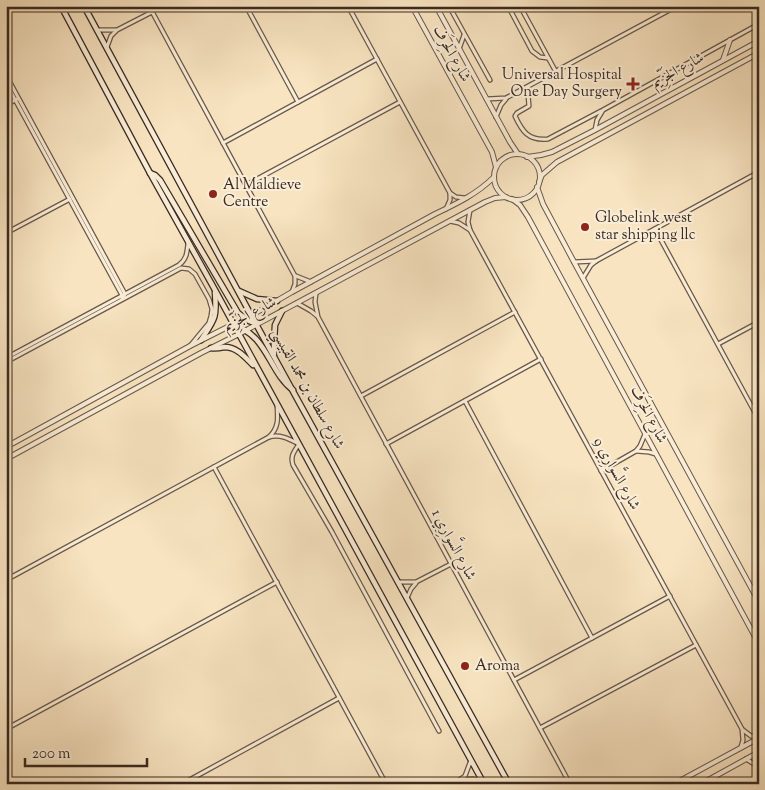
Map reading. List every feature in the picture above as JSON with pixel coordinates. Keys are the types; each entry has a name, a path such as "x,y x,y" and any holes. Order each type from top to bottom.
{"main road":[{"path":"61,6 150,173 484,784"},
{"name":"شارع سلطان بن محمد القبيسي","path":"84,6 251,315 509,784"},
{"path":"150,173 160,180 238,313 245,319 257,324"},
{"path":"201,340 215,319 215,290"},
{"path":"239,291 261,300 277,301"},
{"path":"274,356 275,325 282,311"},
{"path":"234,325 247,330 259,342 285,384 294,392"},
{"path":"211,348 224,347 233,349 244,355 258,370"}],"street":[{"path":"149,6 295,276 292,292"},
{"path":"246,6 298,102"},
{"path":"348,6 450,193 456,197 467,198"},
{"name":"شارع الحِرَف","path":"412,6 492,152 496,167"},
{"name":"شارع الحِرَف","path":"436,6 518,154"},
{"path":"449,6 490,80"},
{"path":"508,6 532,51 540,57 549,58"},
{"path":"520,6 556,72"},
{"path":"496,117 501,104 506,98 677,6"},
{"path":"107,47 111,36 117,30 152,12"},
{"path":"528,86 529,106 515,116 527,135 548,139 759,24"},
{"path":"97,30 117,30"},
{"path":"459,49 464,34"},
{"path":"723,60 730,40"},
{"name":"شارع الجَزِّيم","path":"527,157 552,152 759,41"},
{"name":"شارع الجَزِّيم","path":"538,185 542,175 557,162 759,53"},
{"path":"223,143 377,59"},
{"path":"6,75 17,99 124,296"},
{"path":"6,82 17,99"},
{"path":"486,99 506,98"},
{"path":"6,105 17,99"},
{"path":"246,185 400,102"},
{"path":"595,130 598,116 603,110"},
{"path":"591,116 596,124"},
{"path":"518,154 527,157 535,163 539,172 538,185 531,195 526,198 512,199 506,197 497,188 494,177 496,167 500,162 511,155 518,154"},
{"path":"583,278 596,261 759,172"},
{"name":"شارع الجَزِّيم","path":"6,447 478,192 494,177"},
{"name":"شارع الحِرَف","path":"538,185 543,204 759,602"},
{"path":"445,209 449,203 450,193"},
{"name":"شارع الجَزِّيم","path":"6,459 470,210 495,198 506,197"},
{"path":"6,234 71,198"},
{"name":"شارع الحِرَف","path":"512,199 528,217 759,644"},
{"name":"شارع السَّوارِي 9","path":"470,210 468,218 470,230 742,729"},
{"path":"450,221 463,225 470,230"},
{"path":"655,229 759,420"},
{"path":"6,362 181,264 186,256 188,242"},
{"path":"574,262 596,261"},
{"path":"6,358 124,296 179,269 186,268 191,270 196,276 212,309 209,323 190,346"},
{"path":"295,276 311,282"},
{"name":"شارع السَّوارِي 1","path":"316,293 315,302 318,316 570,784"},
{"name":"شارع السَّوارِي 1","path":"297,303 318,316"},
{"path":"361,396 515,312"},
{"path":"718,344 759,322"},
{"path":"386,444 541,359"},
{"path":"465,401 592,638"},
{"path":"6,580 269,437 277,424 277,404"},
{"path":"601,471 636,451 645,433"},
{"path":"269,437 281,436 299,444 292,454 291,460 293,465 332,532 439,731"},
{"path":"636,451 656,454"},
{"path":"214,467 386,784"},
{"path":"399,582 416,582 451,564"},
{"path":"6,729 277,582"},
{"path":"407,598 416,582"},
{"path":"514,680 670,596"},
{"path":"540,728 696,645"},
{"path":"182,784 340,698"},
{"path":"742,729 751,736 758,738"},
{"path":"741,747 743,740 742,729"},
{"path":"674,784 758,738"},
{"path":"701,784 759,752"},
{"path":"746,759 759,767"},
{"path":"453,784 466,773 471,760"},
{"path":"460,780 473,779 484,784"}],"place":[{"name":"Universal Hospital One Day Surgery","path":"633,84"},
{"name":"Al Maldieve Centre","path":"213,194"},
{"name":"Globelink west star shipping llc","path":"585,227"},
{"name":"Aroma","path":"465,666"}]}
